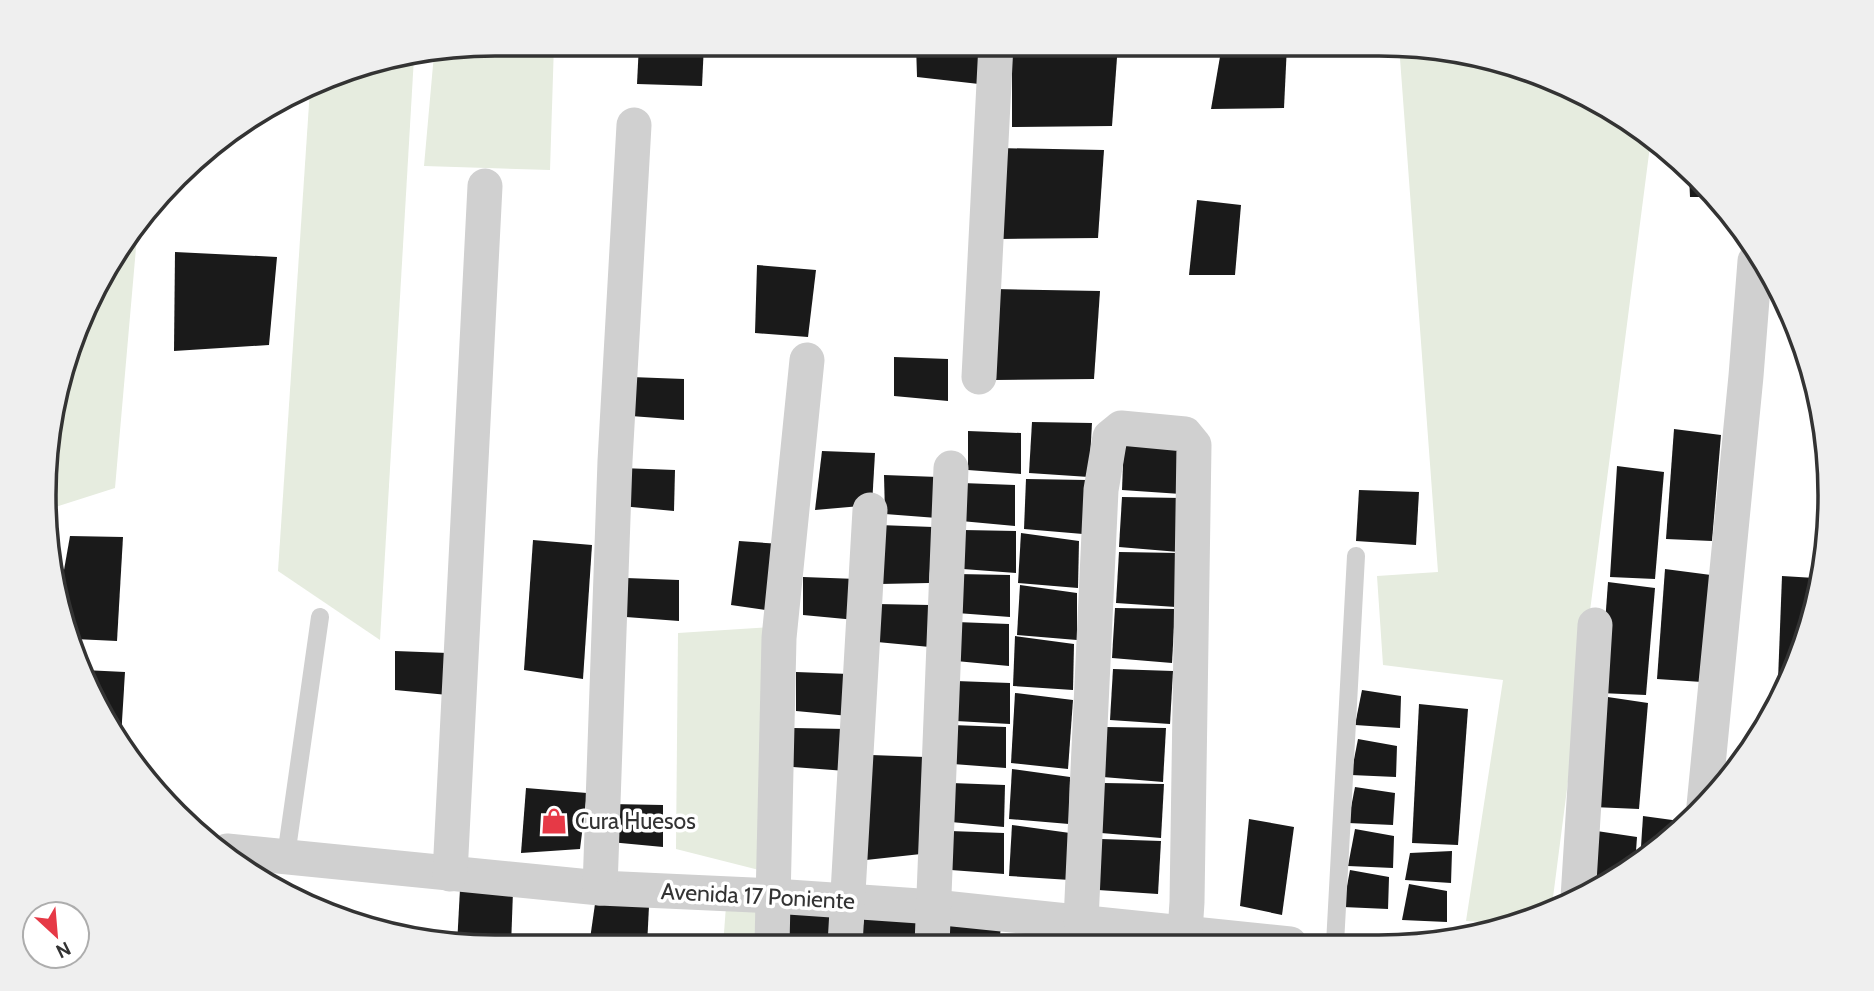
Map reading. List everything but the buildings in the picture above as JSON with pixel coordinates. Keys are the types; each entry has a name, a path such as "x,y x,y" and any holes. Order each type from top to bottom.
{"street":[{"path":"979,377 995,56"},
{"path":"600,888 615,461 634,125"},
{"path":"450,874 485,186"},
{"path":"1706,788 1754,268"},
{"path":"772,935 779,638 807,360"},
{"path":"1081,921 1101,490 1110,436 1121,428 1185,434 1194,445 1185,932"},
{"path":"933,935 951,468"},
{"path":"845,935 870,510"},
{"path":"1579,887 1595,625"},
{"name":"Avenida 17 Poniente","path":"239,852 600,888 934,907 1211,935"}],"lane":[{"path":"1335,935 1356,556"},
{"path":"286,856 320,617"}],"shaded area":[{"path":"554,56 550,170 424,166 433,61 467,57"},
{"path":"1400,57 1464,64 1547,89 1598,115 1650,150 1553,899 1483,922 1466,921 1503,680 1383,665 1377,576 1438,572"},
{"path":"414,63 380,640 278,571 309,97 354,79"},
{"path":"136,242 115,488 56,507 57,467 64,410 79,354 101,301"},
{"path":"770,627 763,871 676,849 678,633"},
{"path":"726,906 762,907 761,935 724,935"}],"place":[{"name":"Cura Huesos","path":"554,821"}]}
